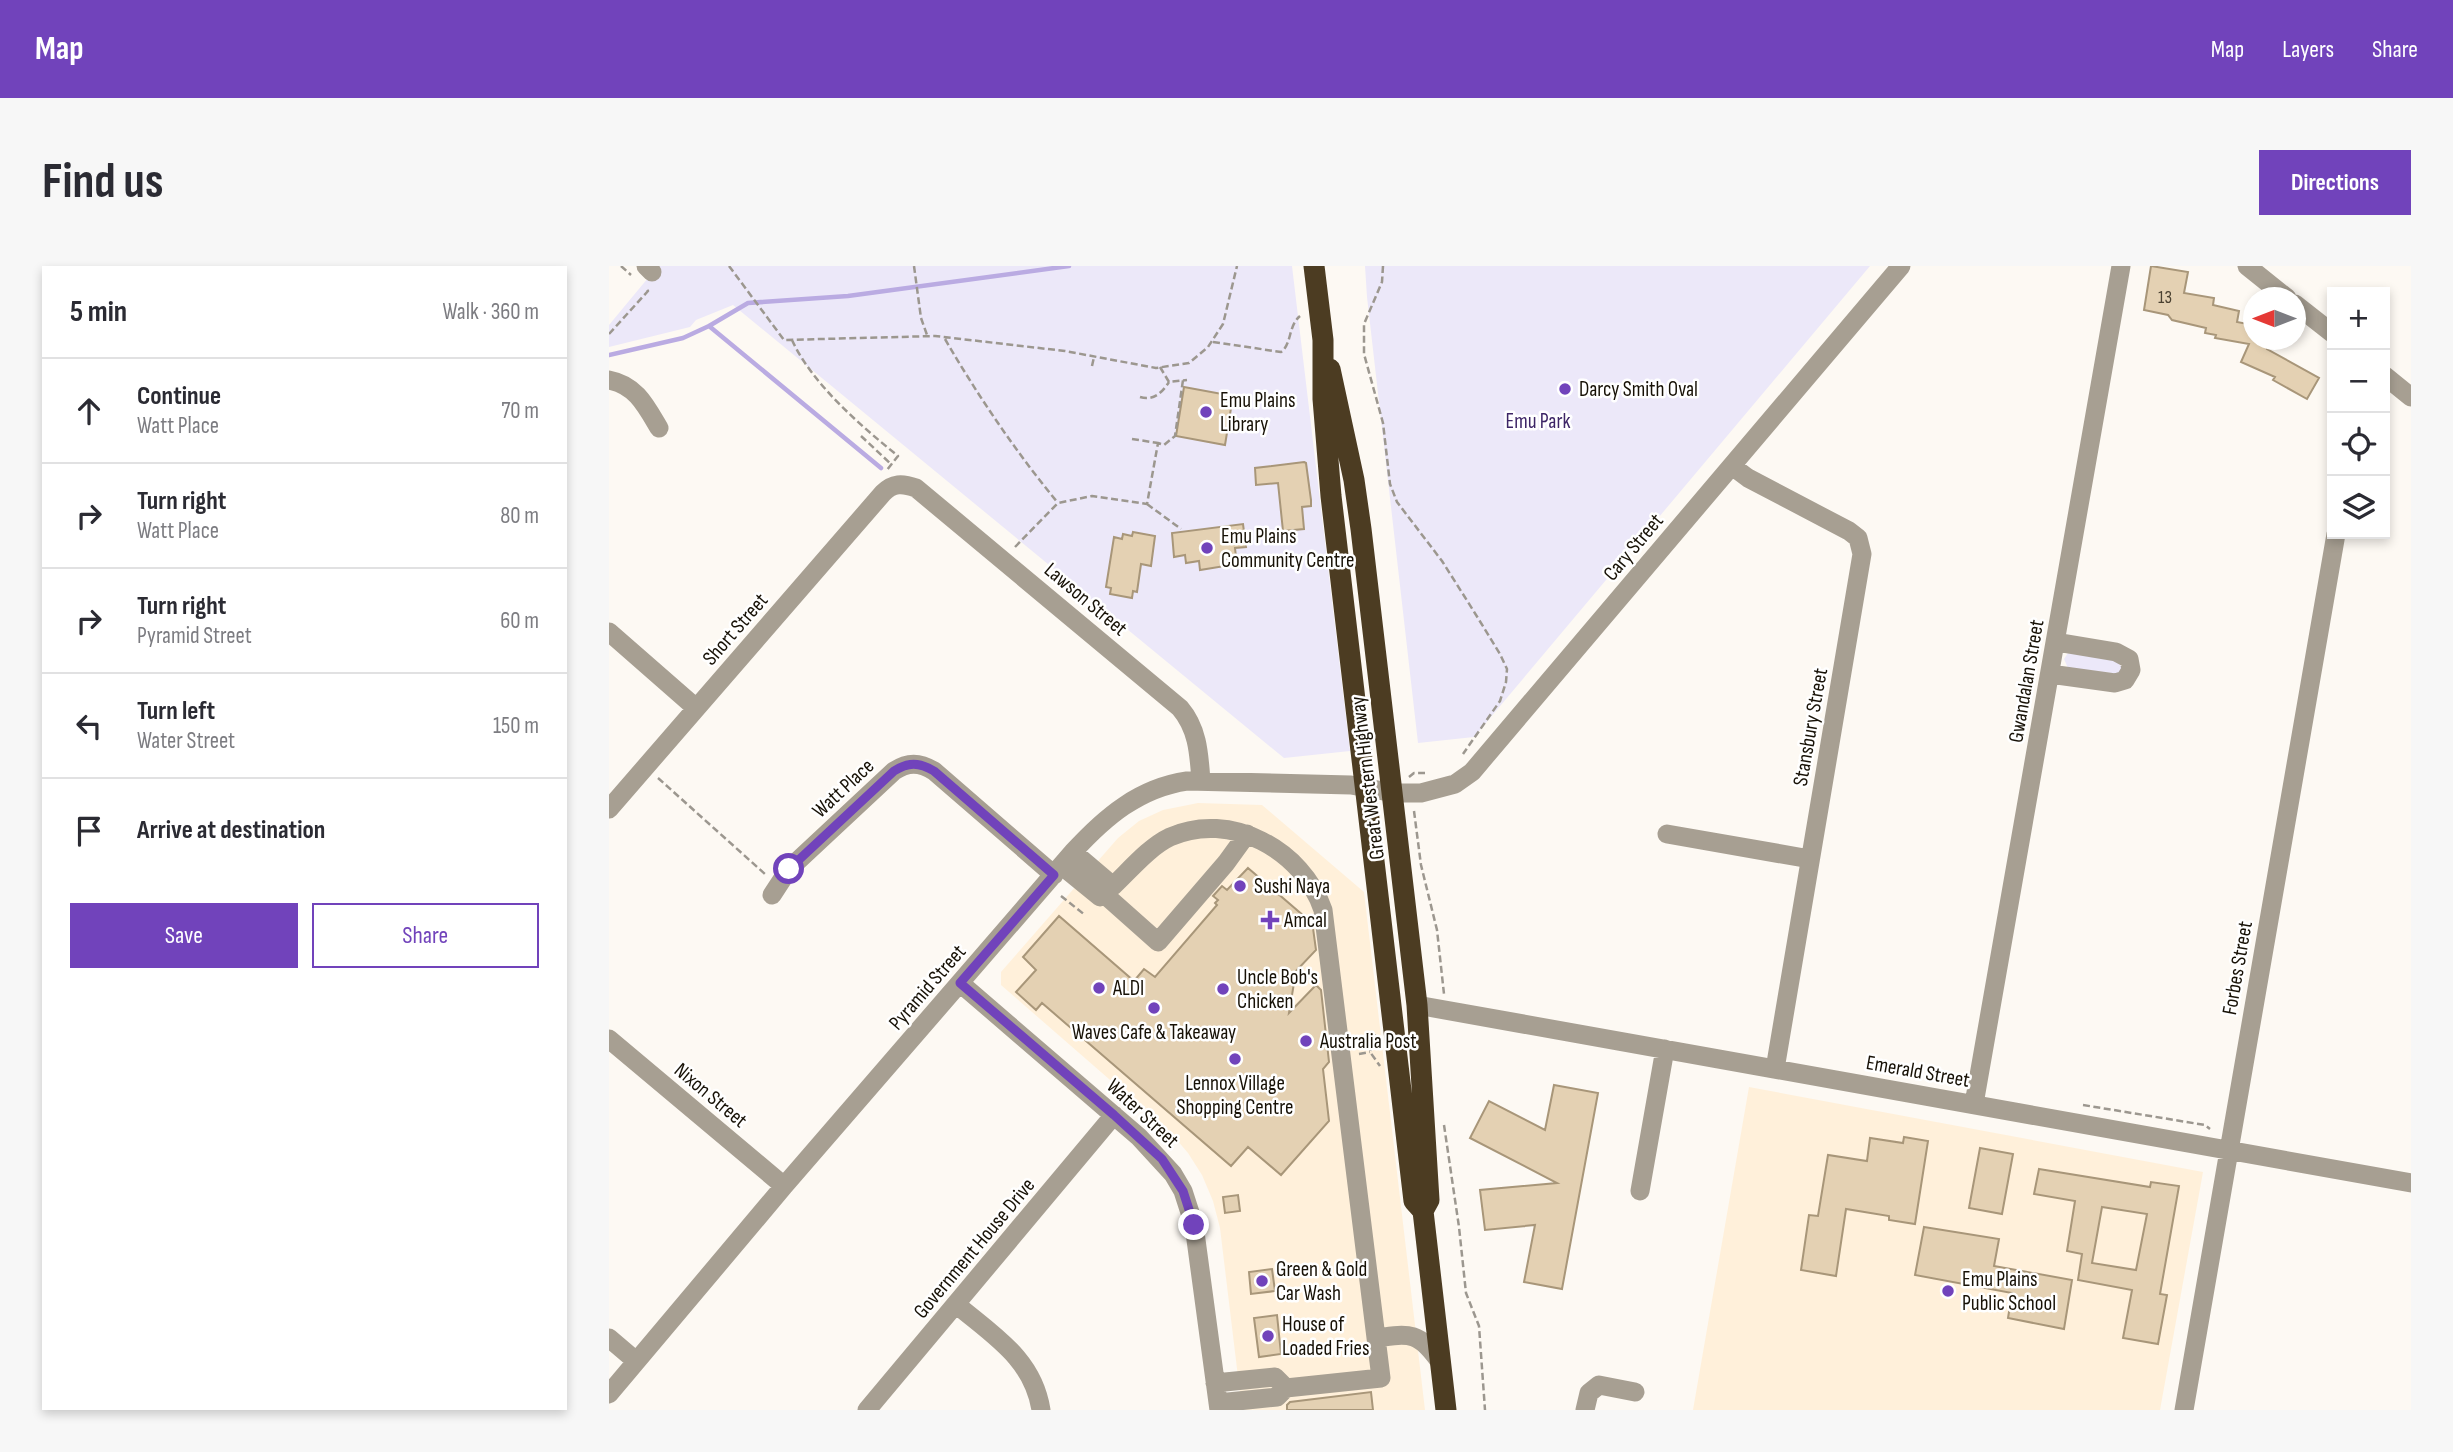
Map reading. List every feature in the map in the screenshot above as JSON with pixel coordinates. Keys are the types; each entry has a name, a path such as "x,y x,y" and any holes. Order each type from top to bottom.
{"highway":[{"name":"Great Western Highway","path":"1314,266 1323,340 1323,400 1331,496 1415,1201 1423,1211 1446,1410"},
{"name":"Great Western Highway","path":"1323,340 1338,397 1354,480 1394,793 1417,1005 1429,1200 1423,1211"}],"street":[{"name":"Cary Street","path":"1366,788 1394,793 1421,793 1444,789 1472,772 1901,266"},
{"name":"Gwandalan Street","path":"1974,1104 2121,266"},
{"path":"2247,266 2273,287"},
{"path":"2306,313 2327,329"},
{"path":"609,380 634,390 659,428"},
{"path":"2390,380 2411,397"},
{"name":"Stansbury Street","path":"1732,466 1748,478 1849,531 1858,538 1861,546 1862,562 1775,1069"},
{"name":"Short Street","path":"609,809 883,493 890,486 898,484"},
{"name":"Lawson Street","path":"898,484 916,488 1173,700 1192,725 1201,781"},
{"name":"Forbes Street","path":"2183,1410 2335,539"},
{"path":"609,632 696,708"},
{"path":"2050,674 2115,683 2125,680 2131,670 2129,659 2120,653 2056,642"},
{"name":"Watt Place","path":"775,890 789,869 894,771 904,765 915,764 934,771 1105,893 1159,942 1247,834"},
{"name":"Pyramid Street","path":"609,1394 784,1186 1104,821 1137,797 1177,782 1351,785 1366,788"},
{"path":"1105,893 1165,839 1183,831 1219,828 1247,834 1267,843 1295,865 1309,881 1323,910 1381,1378 1286,1388 1277,1397 1218,1406"},
{"path":"1667,834 1810,859"},
{"name":"Water Street","path":"960,983 1114,1115 1162,1159 1174,1174 1190,1208 1198,1247 1218,1406"},
{"name":"Emerald Street","path":"1417,1005 2411,1183"},
{"name":"Nixon Street","path":"609,1039 784,1186"},
{"path":"1640,1191 1665,1049"},
{"name":"Government House Drive","path":"867,1410 1114,1115"},
{"path":"957,1304 1021,1361 1035,1382 1041,1410"},
{"path":"609,1338 636,1362"},
{"path":"1376,1338 1418,1338 1428,1345 1440,1362"},
{"path":"1215,1383 1275,1377 1286,1388"},
{"path":"1585,1410 1589,1393 1599,1385 1635,1392"}],"path":[{"path":"609,334 648,291 621,266"},
{"path":"729,266 784,340 944,337 1028,346 1160,367 1189,363 1212,342 1223,324 1237,266"},
{"path":"914,266 921,318 927,336"},
{"path":"1383,266 1380,286 1364,324 1364,354 1383,423 1389,484 1397,502 1442,561 1507,669 1500,701 1457,762"},
{"path":"1212,342 1281,352 1286,348 1291,327 1300,316"},
{"path":"944,337 961,368 1018,451 1058,503"},
{"path":"792,340 803,361 848,412 898,456"},
{"path":"1092,366 1094,356"},
{"path":"1160,367 1169,382"},
{"path":"1132,439 1164,444 1175,436 1185,380 1169,382 1162,392 1153,397 1140,397"},
{"path":"862,436 890,462 898,484"},
{"path":"1147,504 1158,443"},
{"path":"1013,550 1058,503 1092,496 1147,504 1181,529"},
{"path":"645,767 775,890"},
{"path":"1409,778 1411,774 1426,773"},
{"path":"1414,811 1420,864 1437,930 1444,992"},
{"path":"1061,896 1085,915"},
{"path":"1359,1054 1370,1052"},
{"path":"2072,1103 2204,1125 2213,1131"},
{"path":"1442,1115 1466,1293 1479,1326 1485,1410"}],"shaded area":[{"name":"Lennox Village Shopping Centre","path":"1198,803 1262,805 1364,892 1425,1410 1242,1410 1220,1228 1202,1175 1171,1133 1001,985 1001,972 1118,838 1139,821 1163,810"},
{"name":"Emu Plains Public School","path":"1749,1087 2203,1172 2160,1410 1693,1410"}],"green space":[{"path":"658,266 1292,266 1350,751 1284,758 733,305 696,320 690,327 609,347 609,325"},
{"name":"Emu Park","path":"1365,266 1870,266 1474,737 1418,743"},
{"path":"2068,653 2115,660 2122,667 2120,674 2068,668 2064,659"}],"building":[{"path":"2151,266 2188,272 2184,293 2214,298 2213,305 2239,311 2237,322 2243,323 2243,343 2215,338 2216,335 2205,333 2206,328 2144,310"},
{"path":"2246,350 2269,350 2319,378 2307,399 2273,380 2275,377 2241,362"},
{"name":"Emu Plains Library","path":"1184,387 1233,396 1225,445 1176,436"},
{"path":"1304,462 1311,506 1302,507 1304,529 1283,531 1278,483 1256,485 1255,468"},
{"name":"Emu Plains Community Centre","path":"1243,524 1246,547 1235,548 1236,557 1224,559 1225,566 1200,570 1199,561 1186,563 1185,555 1174,557 1172,533"},
{"path":"1133,532 1155,536 1151,566 1141,564 1137,592 1133,591 1132,598 1110,594 1111,588 1106,587 1114,537 1122,539 1123,534 1132,536"},
{"path":"1248,868 1312,923 1310,926 1313,928 1316,950 1296,971 1289,1013 1316,985 1321,990 1329,1062 1323,1069 1329,1121 1281,1175 1248,1147 1231,1166 1042,1003 1036,1010 1016,992 1036,970 1023,957 1059,916 1134,981 1144,969 1155,977 1217,905 1215,903 1218,900 1213,896 1222,886 1227,890"},
{"path":"1554,1085 1598,1093 1562,1289 1524,1282 1535,1225 1485,1230 1480,1190 1557,1183 1470,1138 1489,1101 1545,1130"},
{"path":"1904,1137 1928,1141 1915,1224 1889,1220 1889,1216 1846,1209 1836,1276 1801,1270 1809,1215 1818,1216 1828,1155 1867,1161 1870,1138 1903,1143"},
{"path":"1980,1148 2013,1154 2002,1214 1969,1208"},
{"path":"2039,1169 2150,1187 2151,1182 2179,1186 2160,1294 2167,1295 2158,1344 2123,1338 2132,1290 2078,1280 2082,1254 2067,1251 2075,1201 2034,1194","holes":["2102,1207 2147,1214 2136,1270 2092,1263"]},
{"path":"1238,1195 1240,1211 1225,1213 1223,1197"},
{"path":"1924,1227 1999,1239 1994,1266 2072,1280 2064,1329 2008,1318 2012,1293 1915,1275"},
{"name":"Green & Gold Car Wash","path":"1272,1269 1275,1291 1251,1294 1249,1272"},
{"name":"House of Loaded Fries","path":"1277,1315 1281,1354 1259,1357 1254,1318"},
{"path":"1371,1392 1373,1410 1287,1410 1290,1402"}],"waterway":[{"path":"609,355 683,338 748,303 848,296 1069,266"},
{"path":"709,326 881,468"}],"place":[{"name":"Darcy Smith Oval","path":"1565,389"},
{"name":"Emu Plains Library","path":"1206,412"},
{"name":"Emu Plains Community Centre","path":"1207,548"},
{"name":"Sushi Naya","path":"1240,886"},
{"name":"Amcal","path":"1270,920"},
{"name":"ALDI","path":"1099,988"},
{"name":"Uncle Bob's Chicken","path":"1223,989"},
{"name":"Waves Cafe & Takeaway","path":"1154,1008"},
{"name":"Australia Post","path":"1306,1041"},
{"name":"Lennox Village Shopping Centre","path":"1235,1059"},
{"name":"Green & Gold Car Wash","path":"1262,1281"},
{"name":"Emu Plains Public School","path":"1948,1291"},
{"name":"House of Loaded Fries","path":"1268,1336"}],"route":[{"path":"789,869 894,771 904,765 921,764 934,771 1054,875 960,983 1162,1159 1183,1191 1194,1225"}]}
